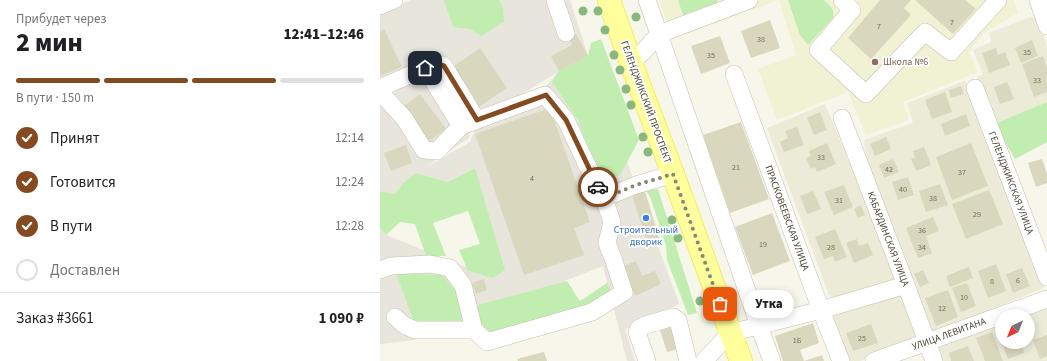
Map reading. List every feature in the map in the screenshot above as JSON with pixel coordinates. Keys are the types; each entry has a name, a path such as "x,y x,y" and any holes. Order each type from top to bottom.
{"main road":[{"name":"ГЕЛЕНДЖИКСКИЙ ПРОСПЕКТ","path":"609,0 741,361"}],"street":[{"path":"380,6 394,0"},
{"path":"555,0 566,32"},
{"path":"647,0 772,361"},
{"path":"631,63 659,34 749,0"},
{"path":"842,0 852,10 818,50 866,94 925,32 951,52 998,0"},
{"path":"1038,0 1047,26"},
{"path":"380,88 434,63 444,66 477,120"},
{"path":"425,68 461,126"},
{"name":"ПРАСКОВЕЕВСКАЯ УЛИЦА","path":"734,74 840,361"},
{"name":"ГЕЛЕНДЖИКСКАЯ УЛИЦА","path":"975,88 1047,277"},
{"path":"380,92 404,118 424,150 437,151 461,126 546,95 566,120 604,198 612,222 607,243 624,292 592,312 487,342 474,330 463,285 450,268 430,264 391,266 380,270"},
{"name":"КАБАРДИНСКАЯ УЛИЦА","path":"842,118 934,361"},
{"path":"604,198 636,185 673,174"},
{"path":"703,361 730,333 821,310 906,285"},
{"name":"УЛИЦА ЛЕВИТАНА","path":"874,361 1047,299"},
{"path":"647,361 637,332 639,328 674,316 678,320 688,361"},
{"path":"395,317 404,326 415,330 474,330"}],"shaded area":[{"path":"411,0 570,0 588,56 679,303 670,309 625,329 635,361 627,361 603,266 414,340 380,344 380,229 386,235 493,278 475,168 448,182 416,173 403,183 395,194 380,191 380,13","holes":["558,72 536,99 475,129 470,142 423,169 469,138 471,125"]},
{"path":"659,0 779,0 673,39"},
{"name":"Школа №6","path":"779,0 1014,0 1018,13 985,32 969,52 978,72 903,102 909,120 866,135 848,92 777,120 758,69 796,55"},
{"path":"1037,17 1047,47 1047,102 994,124 977,77 983,74 973,50 991,42 989,33 1028,18"},
{"path":"965,81 1044,288 933,333 868,170 864,140 913,123 907,103"},
{"path":"825,104 898,281 837,300 829,295 767,128"},
{"path":"900,290 916,336 912,342 860,361 850,361 833,317 836,311"},
{"path":"1047,303 1047,361 943,361 937,347 995,324 995,349 1035,349 1035,309 1032,309"}],"green space":[{"path":"444,0 499,0 503,7 504,22 481,36 470,29 453,27"},
{"path":"678,0 717,0 717,3 683,15"},
{"path":"788,0 824,0 833,10 833,18 808,45 800,35"},
{"path":"601,39 639,140 620,175 604,179 593,163 578,120 552,82 559,71 588,56 591,43"},
{"path":"1047,102 1047,142 1015,159 994,124"},
{"path":"475,168 505,270 493,278 468,271 459,250 480,244 468,211 433,223 446,256 426,256 415,224 400,222 386,235 380,229 380,191 395,194 403,183 416,173 448,182"},
{"path":"658,189 697,313 688,315 667,260 666,246 651,199 646,190"},
{"path":"396,273 442,275 455,290 466,325 414,322"},
{"path":"567,281 580,301 607,283 611,292 590,307 492,334 477,320 478,305"}],"building":[{"path":"880,0 911,0 904,8 911,15 871,59 848,38"},
{"path":"915,0 965,0 976,9 953,34"},
{"path":"770,20 780,48 751,58 741,31"},
{"path":"384,29 402,67 380,76 380,31"},
{"path":"576,34 588,56 559,71 551,56 572,45 569,38"},
{"path":"720,36 730,63 701,74 691,46"},
{"path":"1032,40 1038,56 1021,63 1015,48"},
{"path":"480,48 507,88 477,108 450,69"},
{"path":"996,48 998,55 1005,52 1010,65 989,73 982,53"},
{"path":"1043,56 1047,68 1047,92 1034,97 1022,64"},
{"path":"1007,82 1014,99 1000,104 994,87"},
{"path":"961,86 964,94 951,98 949,90"},
{"path":"945,92 952,112 932,119 925,100"},
{"path":"420,94 446,129 429,141 404,106"},
{"path":"550,108 590,222 574,228 584,255 524,275 475,134"},
{"path":"820,112 827,130 814,135 807,118"},
{"path":"966,114 970,126 945,136 941,124"},
{"path":"741,122 769,199 730,213 703,135"},
{"path":"797,127 804,145 784,152 780,142 788,138 785,131"},
{"path":"886,137 891,149 875,156 870,144"},
{"path":"827,143 836,164 817,172 815,167 811,169 806,158 811,156 809,151"},
{"path":"971,143 988,186 952,200 936,157"},
{"path":"406,145 412,163 391,171 384,153"},
{"path":"924,147 931,165 916,171 911,159 915,158 913,151"},
{"path":"893,159 899,172 884,178 879,165"},
{"path":"1042,159 1047,174 1047,183 1036,187 1028,163"},
{"path":"908,177 914,195 898,200 892,182"},
{"path":"940,184 948,205 926,212 919,191"},
{"path":"844,185 853,207 834,215 824,192"},
{"name":"Строительный дворик","path":"644,188 661,244 649,248 631,192"},
{"path":"989,190 1003,224 966,239 952,204"},
{"path":"813,191 821,209 807,214 800,196"},
{"path":"861,205 865,215 858,218 854,209"},
{"path":"772,213 790,261 753,275 735,227"},
{"path":"933,217 939,231 926,236 932,253 918,258 906,228"},
{"path":"835,229 847,257 835,262 833,256 824,259 815,237"},
{"path":"857,239 859,246 868,243 873,255 854,263 846,243"},
{"path":"636,261 642,276 655,271 661,284 635,296 622,267"},
{"path":"996,264 1006,291 988,298 978,271"},
{"path":"969,267 973,278 950,287 946,276"},
{"path":"1022,268 1030,286 1013,293 1006,274"},
{"path":"923,270 929,283 920,287 914,274"},
{"path":"484,279 487,290 476,294 472,283"},
{"path":"967,283 976,306 961,312 952,288"},
{"path":"948,290 958,317 936,326 925,298"},
{"path":"813,323 819,343 800,350 804,361 783,361 775,336"},
{"path":"871,324 878,343 853,351 846,333"},
{"path":"671,326 678,349 667,352 660,330"},
{"path":"992,332 995,340 995,349 998,349 1003,361 985,361 976,338"},
{"path":"1047,335 1047,356 1040,359 1035,345 1035,339"},
{"path":"968,346 974,361 951,361 949,353"},
{"path":"1004,349 1023,349 1024,353 1008,359"},
{"path":"544,352 547,361 518,361 517,359"},
{"path":"822,355 824,361 804,361"}],"way so far":[{"path":"598,187 604,198 636,185 673,174 720,304"}],"place":[{"name":"Школа №6","path":"875,62"},
{"name":"Строительный дворик","path":"646,218"},
{"name":"Утка","path":"720,304"}],"route":[{"path":"425,68 434,63 444,66 477,120 546,95 566,120 598,187"}]}
